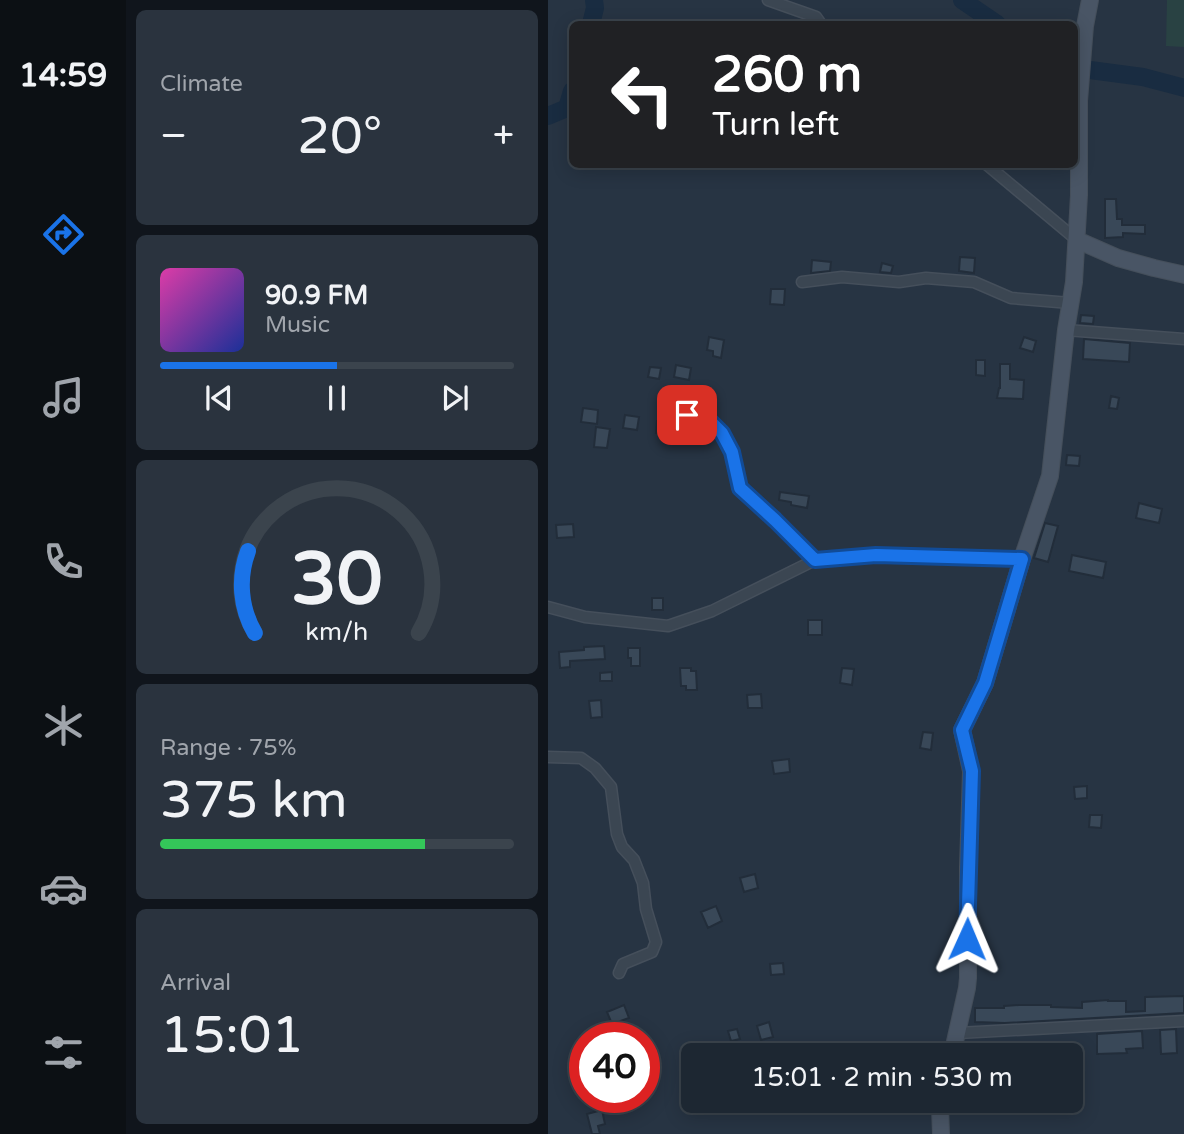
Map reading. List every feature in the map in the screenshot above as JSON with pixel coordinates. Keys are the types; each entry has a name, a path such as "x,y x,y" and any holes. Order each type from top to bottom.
{"street":[{"path":"768,0 816,17 819,21"},
{"path":"955,1043 967,988 972,771 962,730 985,683 1050,476 1077,240 1079,100 1085,26 1090,0"},
{"path":"991,168 1077,240 1118,258 1184,275"},
{"path":"802,282 842,276 899,282 926,278 974,282 1011,298 1071,303"},
{"path":"1066,330 1184,339"},
{"path":"667,410 708,419 722,433 732,452 740,488 815,560"},
{"path":"548,607 585,617 668,626 712,611 815,560 876,555 1022,559"},
{"path":"548,757 581,758 595,768 612,787 617,834 622,847 634,860 643,883 646,909 656,942 652,952 623,964 619,973"},
{"path":"958,1033 1184,1021"},
{"path":"940,1113 941,1134"}],"green space":[{"path":"1167,0 1184,0 1184,47 1166,46"}],"building":[{"path":"1105,199 1116,199 1117,219 1122,219 1122,225 1145,225 1145,234 1123,233 1123,237 1105,238"},
{"path":"960,257 975,258 974,273 959,271"},
{"path":"812,260 831,262 830,271 811,273"},
{"path":"882,263 893,266 891,273 880,272"},
{"path":"771,289 785,289 784,305 770,304"},
{"path":"1081,315 1094,316 1093,324 1080,323"},
{"path":"709,337 724,340 721,358 713,356 713,351 707,350"},
{"path":"1024,337 1036,341 1033,352 1020,348"},
{"path":"1084,339 1130,343 1129,362 1083,359"},
{"path":"976,360 985,360 985,376 976,375"},
{"path":"1000,364 1010,364 1010,379 1024,380 1023,399 997,398 1000,388"},
{"path":"676,365 691,368 689,380 674,377"},
{"path":"650,367 661,368 659,379 648,377"},
{"path":"1111,396 1119,398 1117,409 1109,408"},
{"path":"583,408 598,410 597,424 581,422"},
{"path":"625,415 639,417 637,430 623,428"},
{"path":"657,421 669,422 667,435 656,433"},
{"path":"596,427 610,429 607,448 594,447"},
{"path":"1067,455 1080,456 1079,466 1066,465"},
{"path":"780,492 809,496 807,508 779,500"},
{"path":"1139,503 1162,509 1159,523 1136,518"},
{"path":"1045,523 1058,526 1048,562 1034,558"},
{"path":"573,524 574,537 557,538 556,525"},
{"path":"1072,555 1106,562 1103,578 1069,571"},
{"path":"652,598 663,598 663,610 652,610"},
{"path":"808,620 822,620 822,635 808,635"},
{"path":"604,646 605,659 570,661 570,667 560,668 559,652"},
{"path":"628,648 640,648 640,666 631,666"},
{"path":"680,668 696,671 697,690 686,690 686,686 681,686"},
{"path":"842,668 854,669 852,685 840,683"},
{"path":"612,672 612,681 600,681 600,673"},
{"path":"761,694 762,708 748,708 747,695"},
{"path":"601,700 602,717 591,718 589,701"},
{"path":"923,732 933,733 931,750 920,748"},
{"path":"789,759 790,772 774,774 772,761"},
{"path":"1087,786 1087,798 1075,799 1074,787"},
{"path":"1090,815 1102,815 1101,828 1089,827"},
{"path":"755,874 758,888 744,892 740,878"},
{"path":"716,906 722,921 708,928 701,912"},
{"path":"783,963 784,974 771,975 770,964"},
{"path":"1184,996 1184,1013 1005,1023 975,1022 975,1008 1051,1005 1082,1008 1082,1002 1108,1000 1126,1001 1126,1012 1145,1011 1145,997"},
{"path":"624,1005 629,1018 611,1022 607,1012"},
{"path":"769,1022 773,1037 761,1040 757,1026"},
{"path":"737,1029 740,1039 731,1041 728,1031"},
{"path":"1176,1029 1177,1053 1161,1054 1160,1030"},
{"path":"1142,1031 1143,1048 1126,1049 1127,1053 1097,1054 1097,1034"},
{"path":"603,1113 605,1124 598,1126 600,1134 592,1134 587,1114"}],"waterway":[{"path":"592,21 594,0"},
{"path":"962,0 993,21"},
{"path":"1078,68 1143,77 1185,88"},
{"path":"548,116 567,108 569,101"}],"route":[{"path":"687,415 708,419 722,433 732,452 740,488 815,560 876,555 1022,559 985,683 962,730 972,771 967,939"}]}
